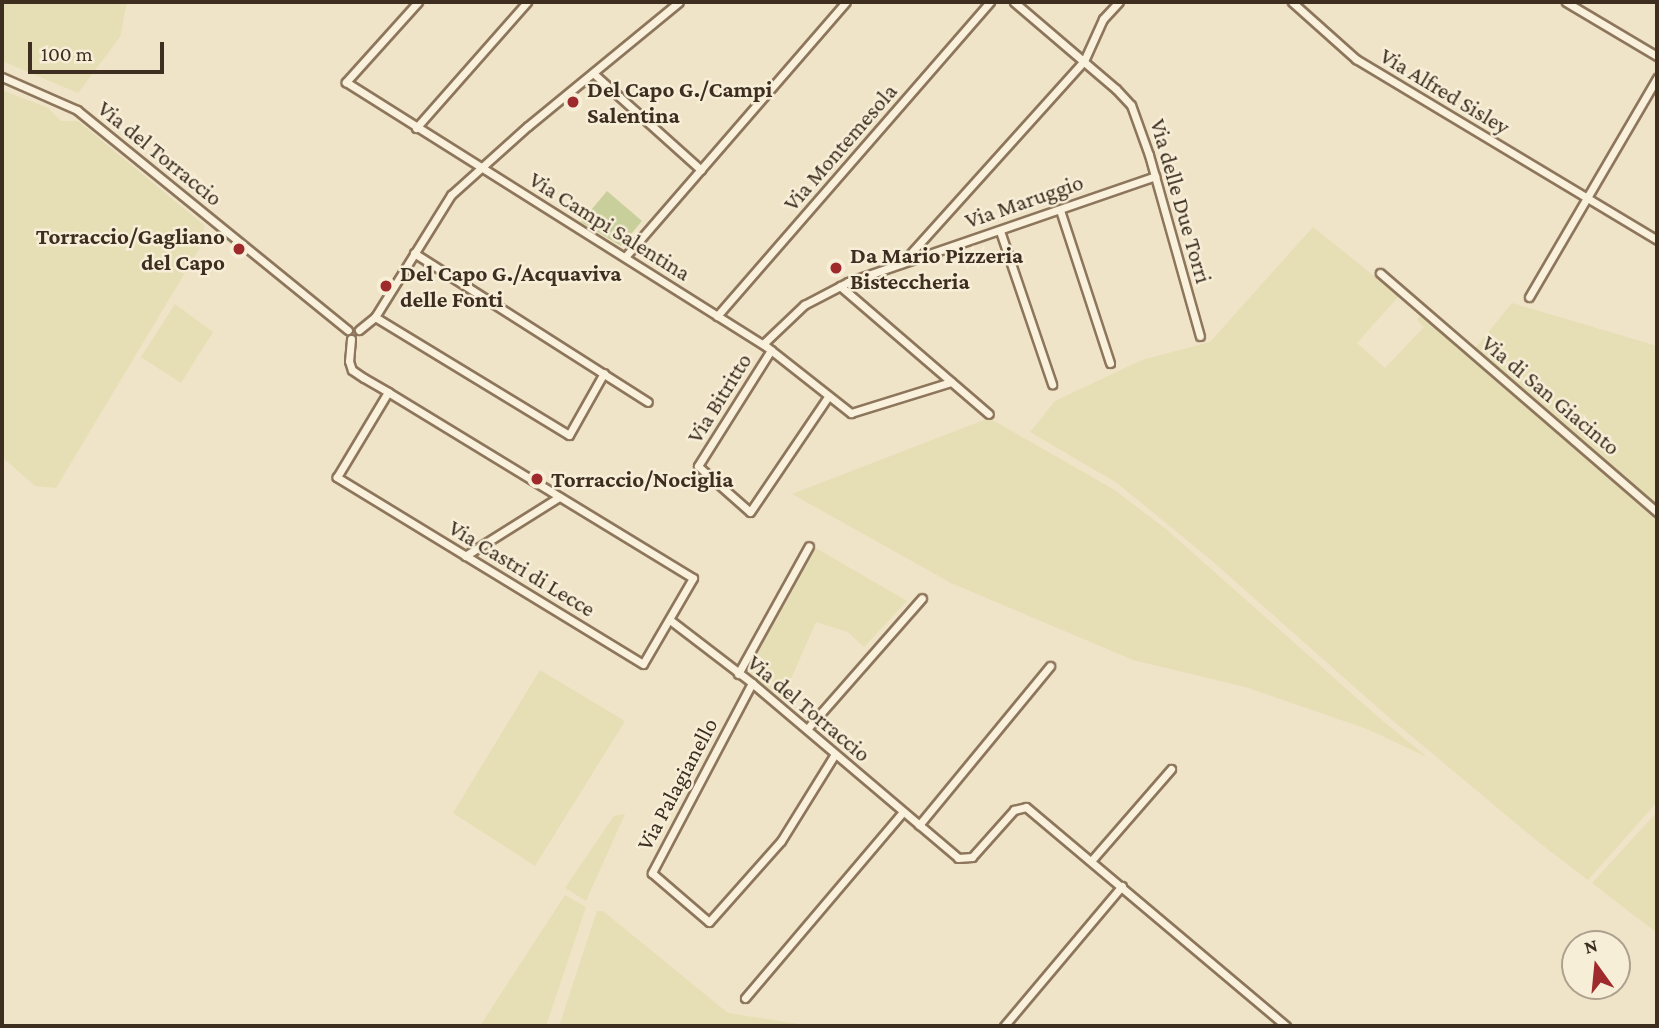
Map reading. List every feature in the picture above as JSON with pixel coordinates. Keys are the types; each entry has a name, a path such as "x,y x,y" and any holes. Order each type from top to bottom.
{"street":[{"name":"Via Campi Salentina","path":"418,2 346,82 763,344 851,413 951,382"},
{"path":"416,128 527,2"},
{"path":"351,339 358,338 359,330 375,317 451,195 593,72 679,2"},
{"path":"625,257 846,2"},
{"name":"Via Montemesola","path":"717,316 990,2"},
{"name":"Via delle Due Torri","path":"1014,2 1131,105 1155,176 1200,336"},
{"path":"902,264 1084,61 1103,19 1119,2"},
{"name":"Via Alfred Sisley","path":"1292,2 1356,59 1657,240"},
{"path":"1570,3 1657,56"},
{"path":"593,72 701,170"},
{"name":"Via del Torraccio","path":"2,77 77,110 348,330"},
{"path":"1530,297 1657,78"},
{"name":"Via Maruggio","path":"763,344 799,309 840,286 1155,176"},
{"path":"1060,210 1110,363"},
{"path":"1000,231 1052,384"},
{"path":"414,253 648,402"},
{"name":"Via di San Giacinto","path":"1380,273 1657,512"},
{"path":"840,286 989,414"},
{"path":"375,317 569,435 604,373"},
{"path":"359,330 355,327 348,330 351,339 348,351 352,369 693,578 670,620"},
{"name":"Via Bitritto","path":"771,350 698,466 750,512 828,397"},
{"name":"Via Castri di Lecce","path":"388,392 337,477 643,664 670,620"},
{"path":"465,556 559,497"},
{"path":"738,674 809,546"},
{"path":"807,729 922,598"},
{"name":"Via del Torraccio","path":"670,620 752,683 958,858 972,857 1014,810 1022,806 1122,886 1286,1026"},
{"path":"919,825 1050,666"},
{"name":"Via Palagianello","path":"752,683 652,873 709,922 780,841 835,754"},
{"path":"1091,861 1171,769"},
{"path":"746,998 903,812"},
{"path":"1004,1026 1122,886"}],"shaded area":[{"path":"2,2 127,2 120,37 78,93 2,61"},
{"path":"2,90 48,108 61,121 78,121 204,225 204,241 56,488 35,486 2,457"},
{"path":"1313,227 1399,296 1357,343 1385,368 1424,327 1417,320 1421,315 1657,515 1657,802 1588,880 1385,714 1211,560 1117,483 1030,432 1055,401 1142,360 1210,342"},
{"path":"1512,303 1657,346 1657,508 1473,351"},
{"path":"175,304 213,332 181,383 141,357"},
{"path":"989,418 1113,489 1166,529 1427,757 1367,729 1245,687 1133,660 951,583 792,494"},
{"path":"814,547 907,601 864,647 848,632 816,622 782,699 749,674 748,667 781,607 787,601"},
{"path":"540,670 625,721 535,866 453,813"},
{"path":"1657,812 1657,933 1592,883"},
{"path":"625,814 586,901 565,888 614,816"},
{"path":"565,895 586,907 546,1026 480,1026"},
{"path":"597,911 603,911 728,1013 811,1026 559,1026"}],"green space":[{"path":"607,191 642,221 621,246 581,222"}],"place":[{"name":"Del Capo G./Campi Salentina","path":"573,102"},
{"name":"Torraccio/Gagliano del Capo","path":"239,249"},
{"name":"Da Mario Pizzeria Bisteccheria","path":"836,268"},
{"name":"Del Capo G./Acquaviva delle Fonti","path":"386,286"},
{"name":"Torraccio/Nociglia","path":"537,479"}]}
